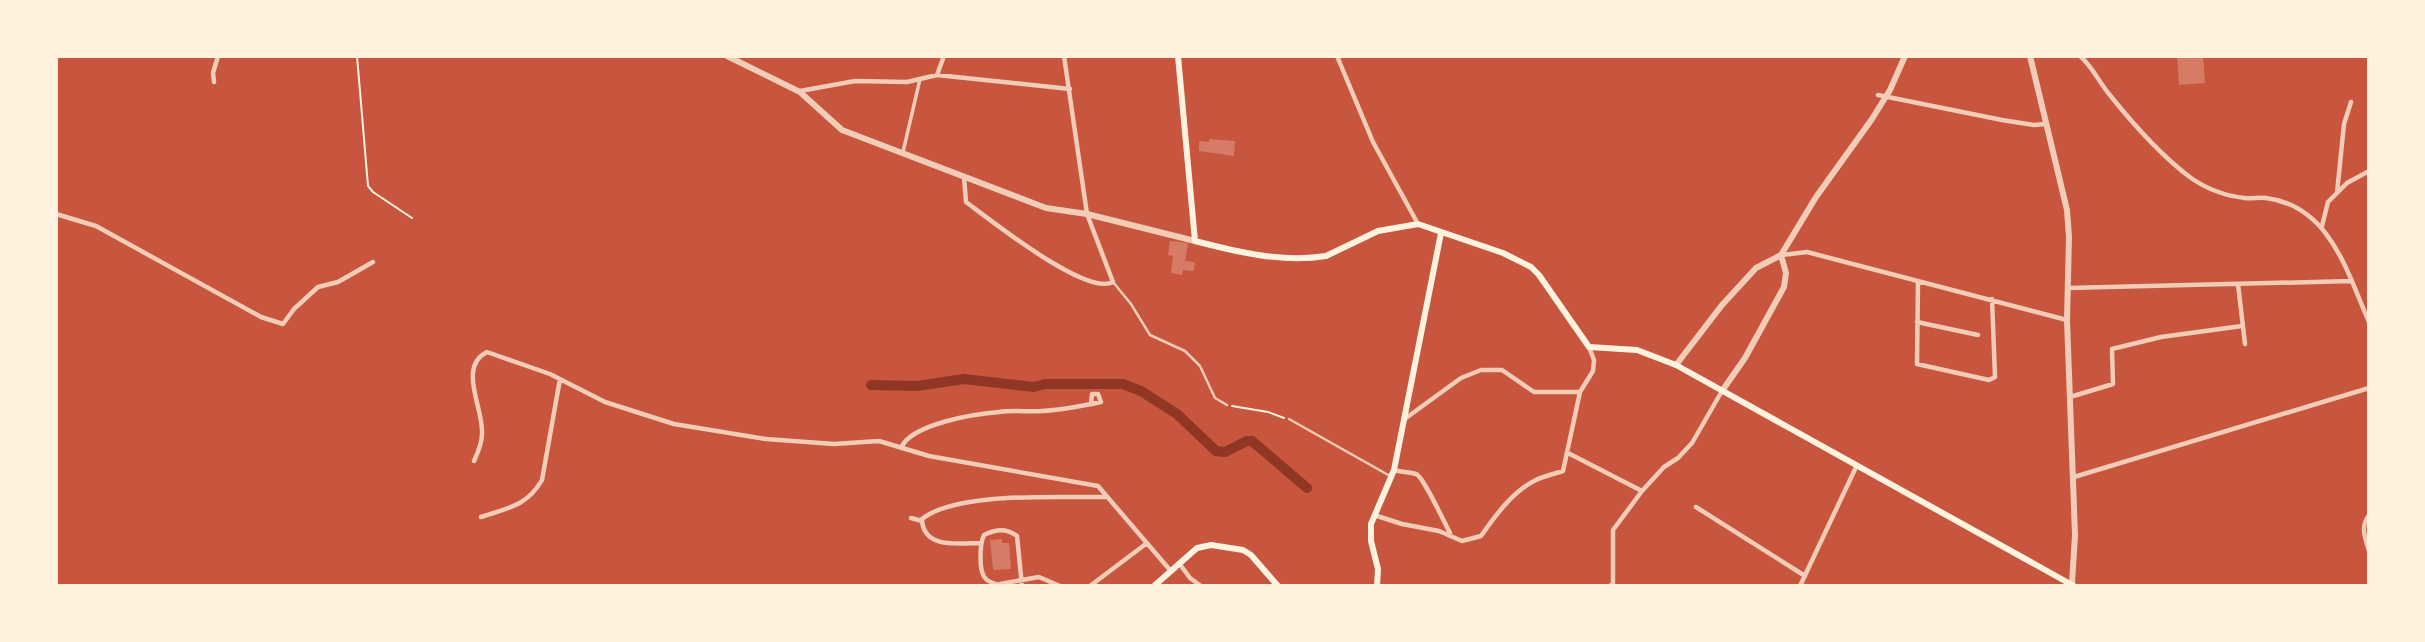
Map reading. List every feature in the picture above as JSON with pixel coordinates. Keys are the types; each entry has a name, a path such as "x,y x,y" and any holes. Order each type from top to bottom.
{"main road":[{"path":"1178,56 1195,241 1230,251 1285,258 1317,257 1326,256 1386,229 1418,224 1503,253 1531,267 1548,285 1589,347 1637,350 1676,365 2073,585"},
{"path":"1377,586 1378,569 1370,532 1374,515 1392,473 1441,233"},
{"path":"1154,586 1170,570 1204,546 1233,547 1251,555 1278,586"}],"street":[{"path":"214,82 213,73 218,56"},
{"path":"727,56 800,92 842,130 1046,208 1087,214 1195,241"},
{"path":"937,75 944,56"},
{"path":"964,177 966,202 1013,236 1071,274 1103,285 1113,282 1087,214 1063,56"},
{"path":"1337,56 1373,142 1418,224"},
{"path":"1610,586 1613,583 1614,530 1642,491 1692,443 1745,358 1784,287 1786,273 1781,255 1816,197 1886,96 1905,56"},
{"path":"2030,56 2045,124 2063,183 2067,209 2067,320 2075,535 2073,585"},
{"path":"2080,56 2124,114 2191,178 2230,196 2266,198 2312,216 2339,251 2369,322"},
{"path":"800,92 855,81 883,82 937,75 1070,89"},
{"path":"903,152 920,79"},
{"path":"1878,95 2002,120 2045,124"},
{"path":"2337,192 2344,124 2351,102"},
{"path":"2322,227 2328,202 2347,183 2369,171"},
{"path":"56,214 96,226 261,317 283,324 294,309 318,287 338,282 373,262"},
{"path":"1676,365 1722,305 1756,268 1781,255 1807,252 2067,320"},
{"path":"2068,288 2351,281"},
{"path":"1917,282 1917,363 1989,380 1995,376 1992,299"},
{"path":"2238,284 2245,344"},
{"path":"1917,322 1978,335"},
{"path":"2070,397 2113,384 2112,349 2161,337 2242,326"},
{"path":"1374,515 1450,534 1462,541 1481,536 1496,513 1519,492 1534,481 1563,471 1580,392 1593,371 1594,360 1589,347"},
{"path":"474,461 483,433 473,368 479,356 487,352 560,379 605,402 674,424 766,439 834,444 878,441 929,456 1098,486 1170,570"},
{"path":"1405,418 1461,378 1481,370 1502,370 1534,392 1580,392"},
{"path":"481,517 522,504 535,493 544,471 560,379"},
{"path":"2074,477 2369,388"},
{"path":"901,448 904,441 915,433 969,417 1000,411 1040,412 1091,404"},
{"path":"1568,453 1642,491"},
{"path":"1800,586 1857,466"},
{"path":"1392,473 1417,474 1424,479 1450,534"},
{"path":"922,521 929,513 955,503 987,499 1107,496"},
{"path":"1696,507 1805,576"},
{"path":"2369,515 2363,524 2369,551"},
{"path":"911,518 922,521"},
{"path":"922,521 928,536 939,543 981,543"},
{"path":"1021,583 1017,536 1006,530 992,531 984,535 981,543 982,575 986,580 1000,585 1021,583 1039,577 1060,586"},
{"path":"1090,586 1147,543"},
{"path":"1179,563 1190,578 1201,586"}],"lane":[{"path":"1113,282 1131,304 1150,335 1185,351 1200,366 1215,398 1227,405"},
{"path":"1289,419 1392,473"}],"path":[{"path":"357,56 368,186 412,218"},
{"path":"1227,405 1268,412 1289,419"}],"building":[{"path":"2177,56 2203,56 2205,83 2179,85"},
{"path":"1209,139 1235,141 1234,156 1199,151 1199,141 1209,142"},
{"path":"1170,241 1188,243 1185,261 1195,262 1194,271 1183,270 1182,275 1171,273 1173,256 1168,255"},
{"path":"1002,539 1002,543 1009,543 1011,569 993,570 990,540"}],"waterway":[{"path":"871,385 917,386 964,379 1034,387 1045,384 1123,384 1141,391 1177,414 1216,451 1225,452 1252,441 1307,488"}]}
